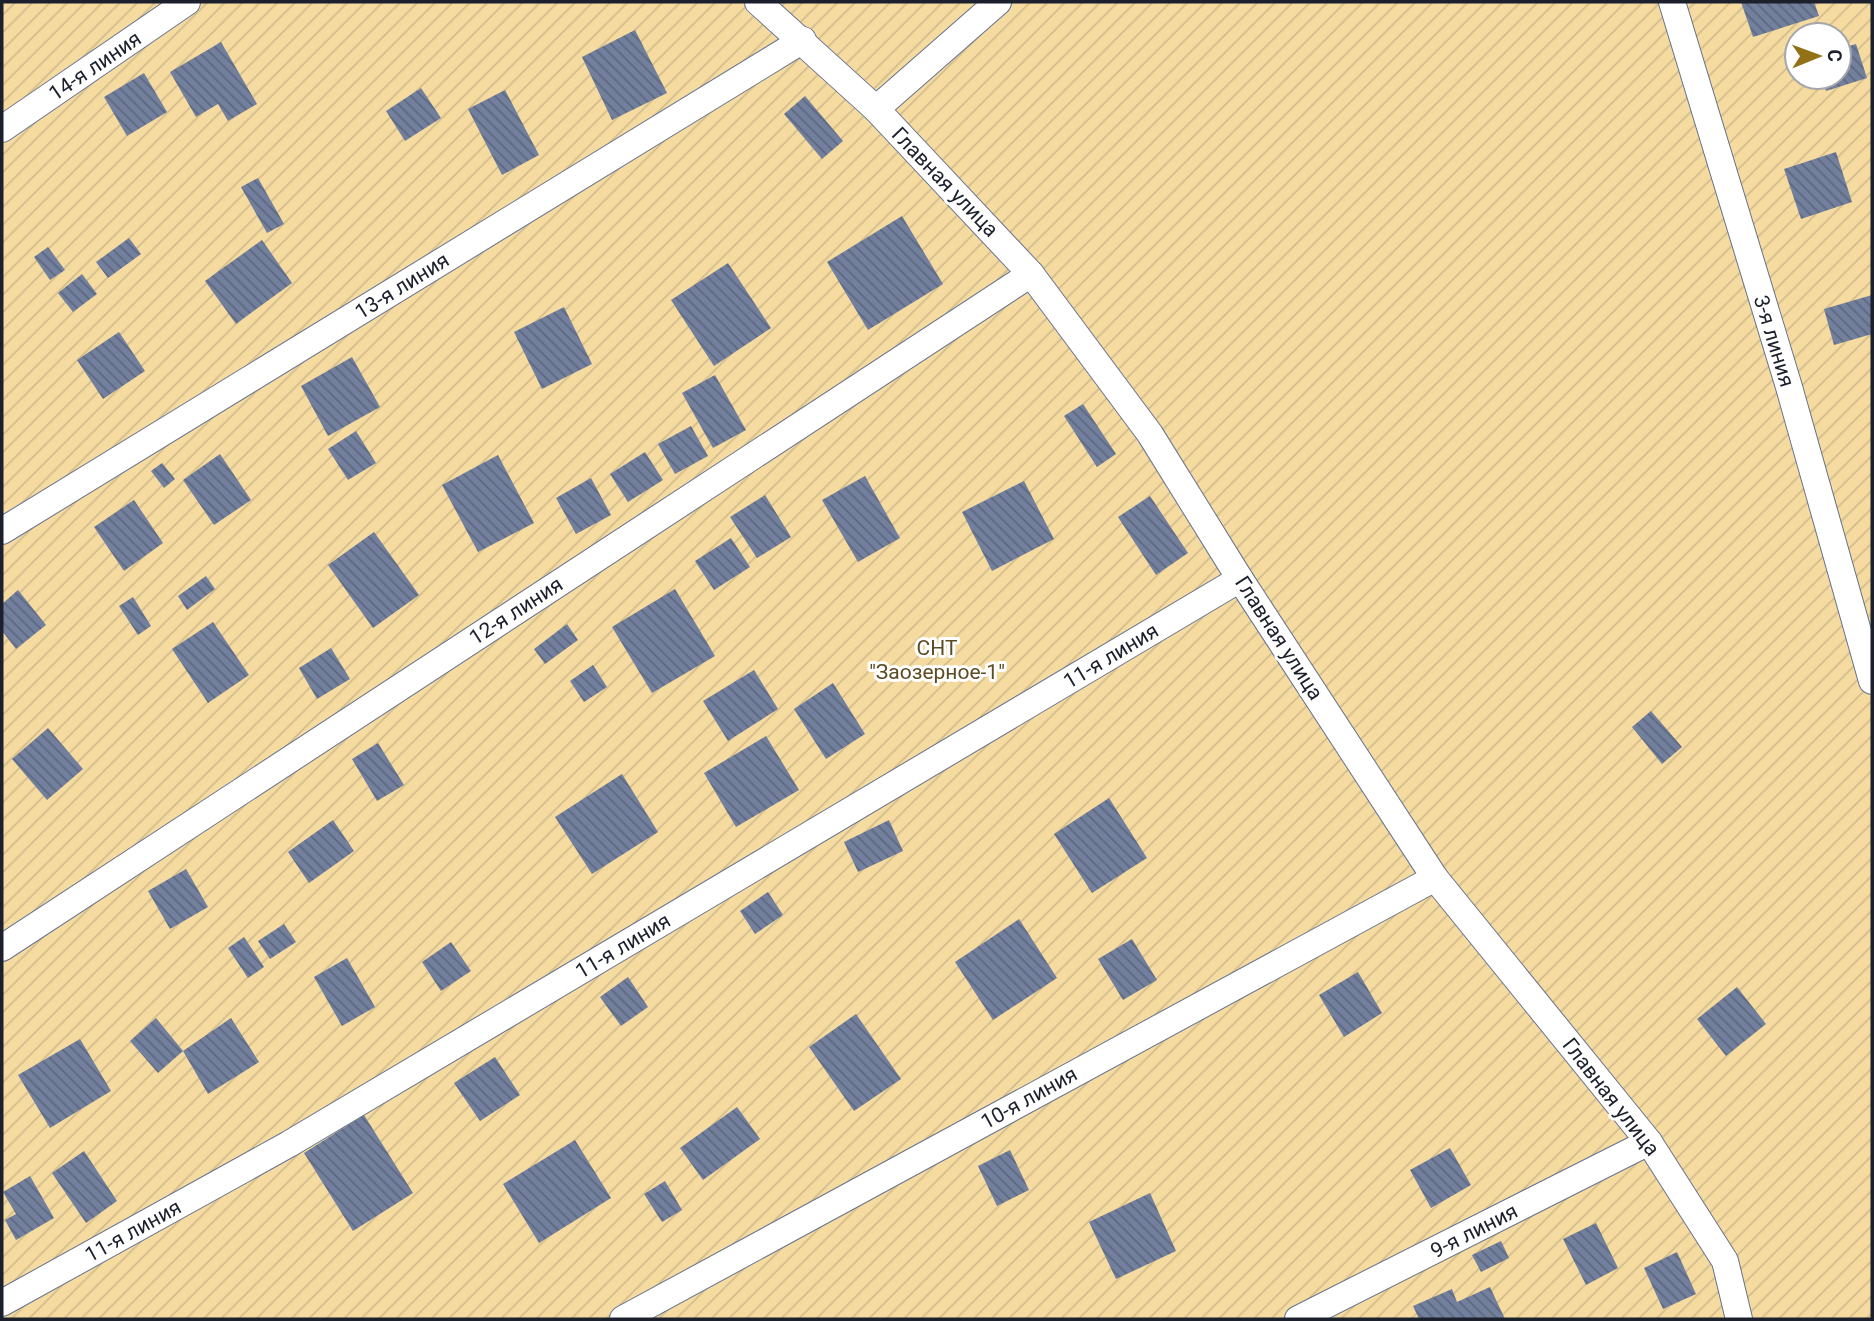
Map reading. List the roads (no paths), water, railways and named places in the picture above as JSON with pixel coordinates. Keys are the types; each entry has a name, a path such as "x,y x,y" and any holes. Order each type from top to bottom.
{"street":[{"name":"14-я линия","path":"2,129 187,2"},
{"name":"Главная улица","path":"758,2 876,109 1031,274 1150,434 1240,579 1435,877 1649,1142 1725,1261 1739,1319"},
{"path":"876,109 998,2"},
{"name":"3-я линия","path":"1672,2 1789,387 1872,681"},
{"name":"13-я линия","path":"2,531 803,40"},
{"name":"12-я линия","path":"2,948 1031,274"},
{"name":"11-я линия","path":"2,1303 289,1144 1240,579"},
{"name":"10-я линия","path":"623,1319 1435,877"},
{"name":"9-я линия","path":"1298,1319 1649,1142"}],"park label":[{"name":"СНТ \"Заозерное-1\"","path":"937,660"}]}
